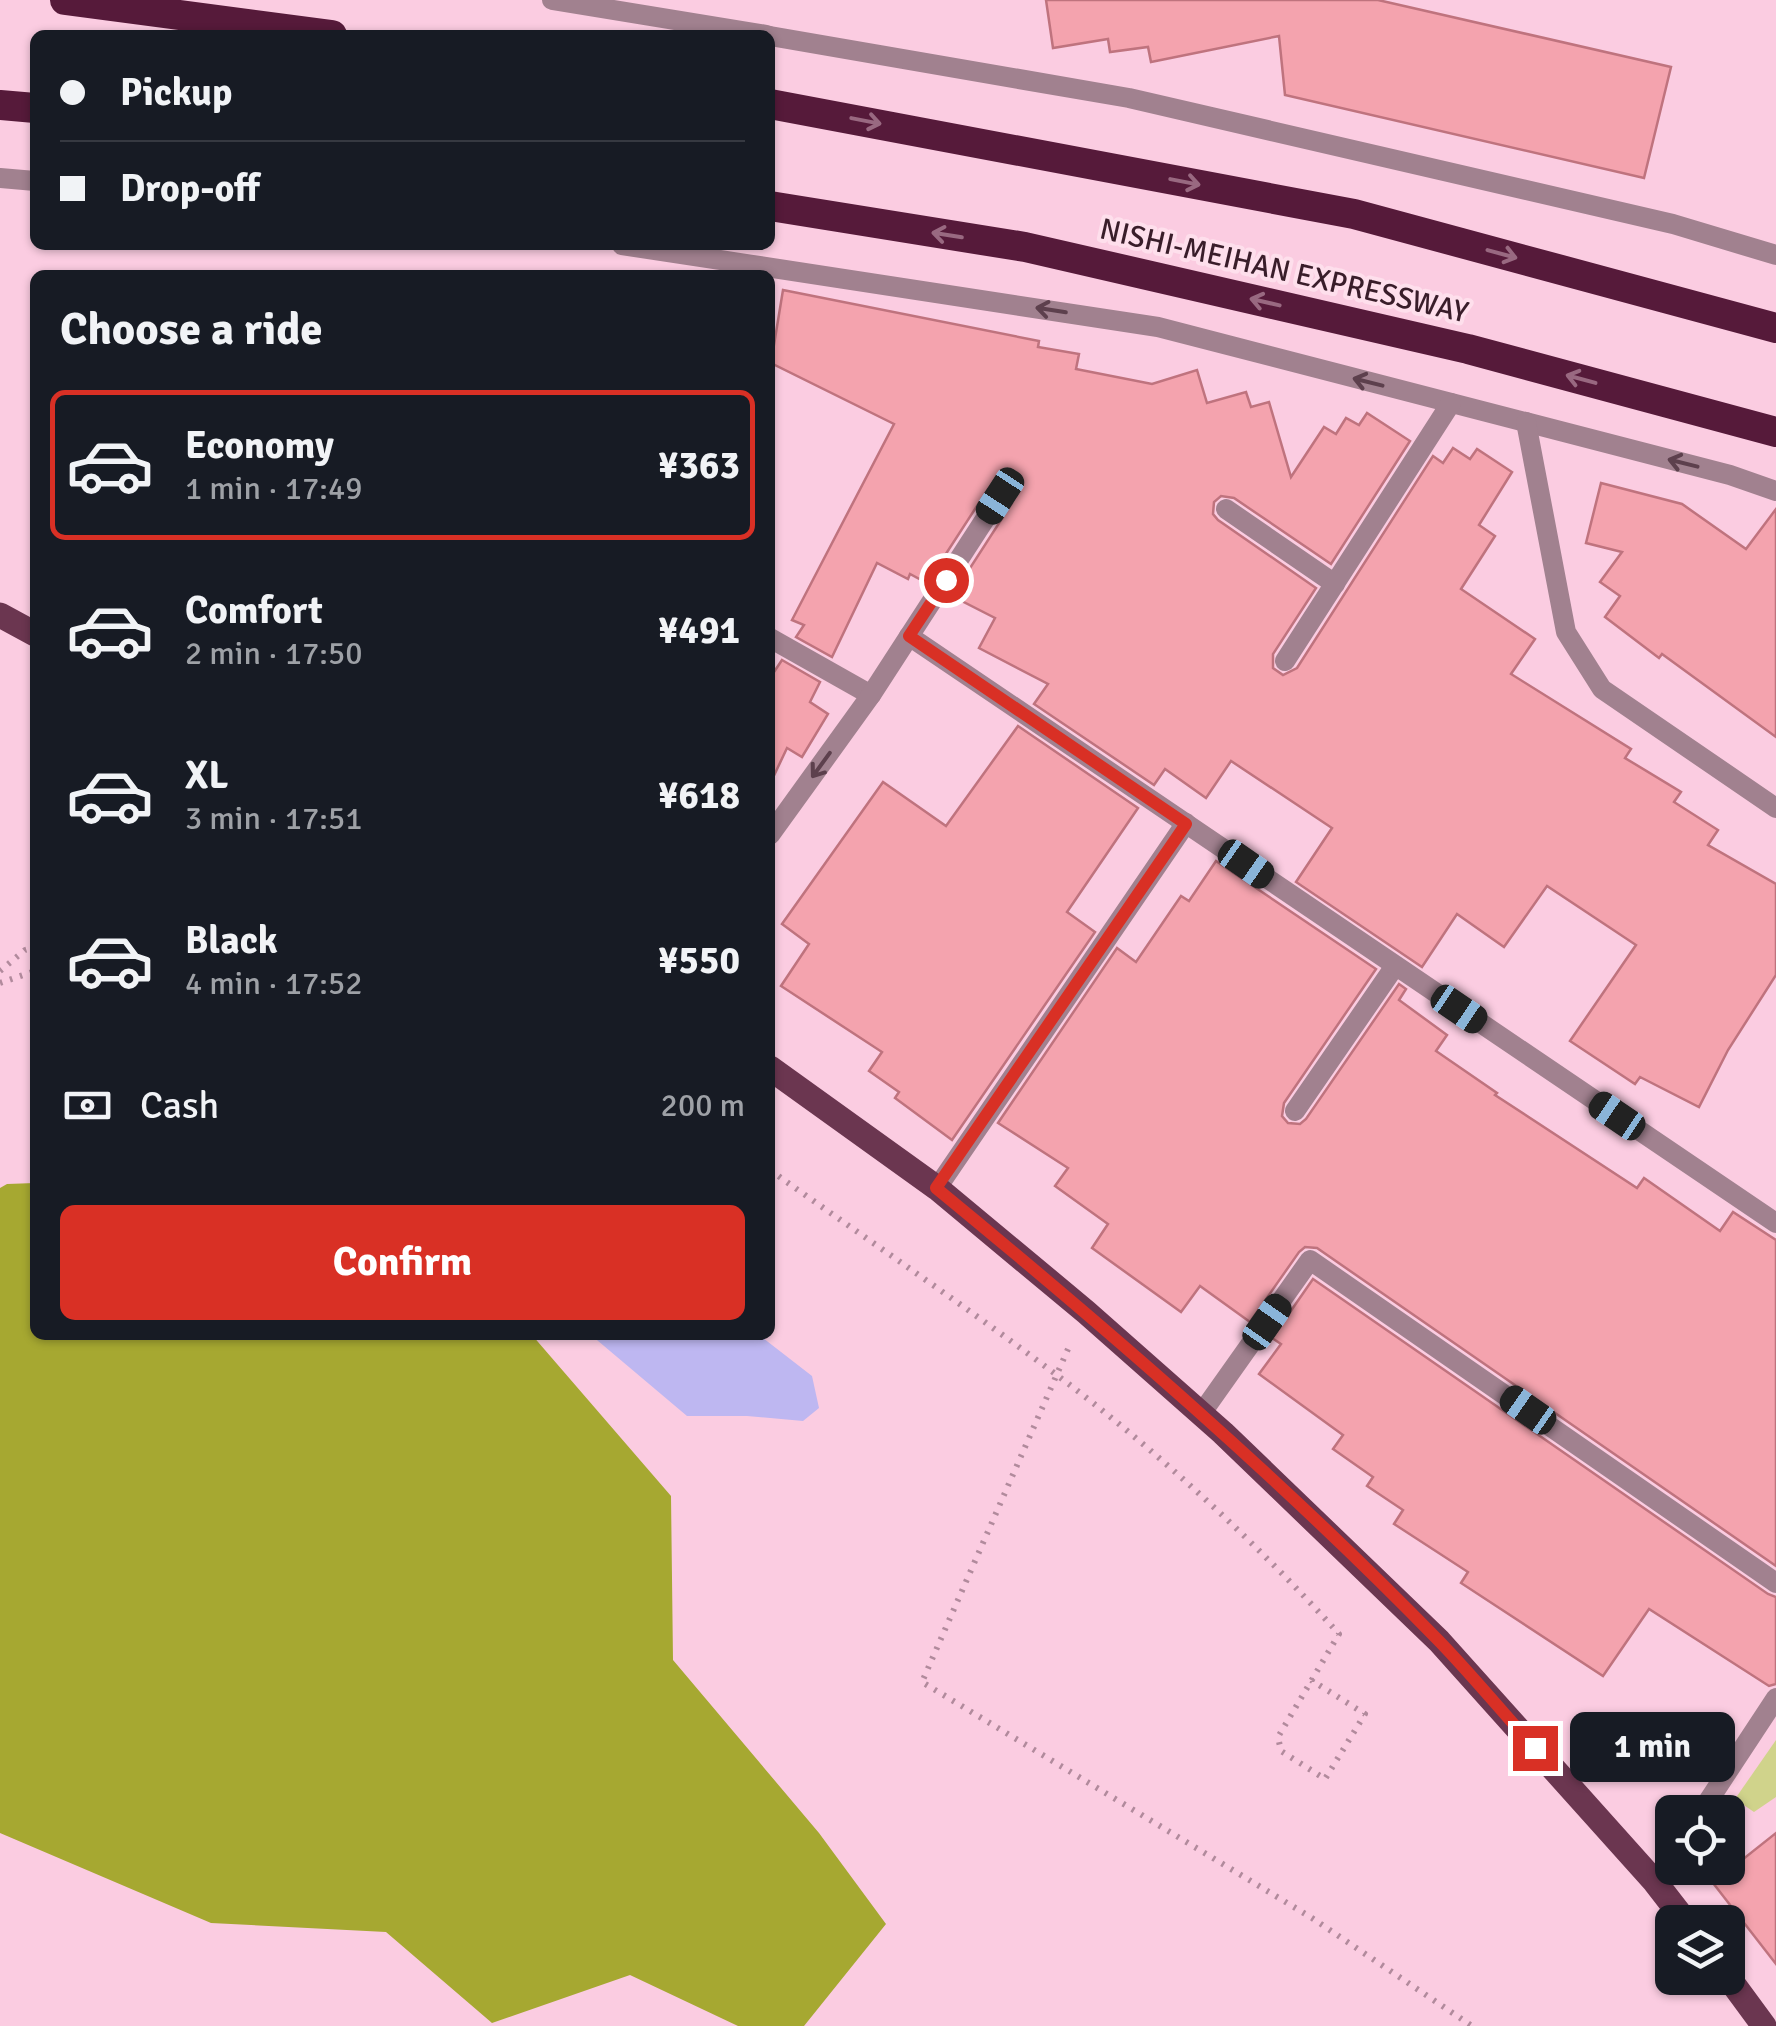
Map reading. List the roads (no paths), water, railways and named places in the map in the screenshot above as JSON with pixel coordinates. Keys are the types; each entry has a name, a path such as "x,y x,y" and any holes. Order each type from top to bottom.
{"highway":[{"path":"65,0 294,30"},
{"path":"0,105 30,108"},
{"name":"NISHI-MEIHAN EXPRESSWAY","path":"775,105 1354,214 1776,328"},
{"name":"NISHI-MEIHAN EXPRESSWAY","path":"775,207 1025,247 1468,349 1776,432"}],"main road":[{"path":"0,615 30,631"},
{"path":"775,1072 936,1188 1202,1414 1439,1641 1655,1882"},
{"path":"1657,1885 1673,1905"},
{"path":"1741,1995 1764,2026"}],"street":[{"path":"552,0 737,30"},
{"path":"775,36 1129,98 1673,224 1776,254"},
{"path":"0,178 30,181"},
{"path":"654,250 1158,328 1730,474 1776,491"},
{"path":"1285,661 1451,403"},
{"path":"1526,422 1566,632 1602,689 1776,808"},
{"path":"775,828 871,695 1000,496"},
{"path":"1226,509 1335,584"},
{"path":"909,636 1776,1224"},
{"path":"775,641 871,695"},
{"path":"936,1188 1186,824"},
{"path":"1294,1111 1395,966"},
{"path":"1202,1414 1310,1260 1776,1583"},
{"path":"1712,1795 1776,1698"}]}
